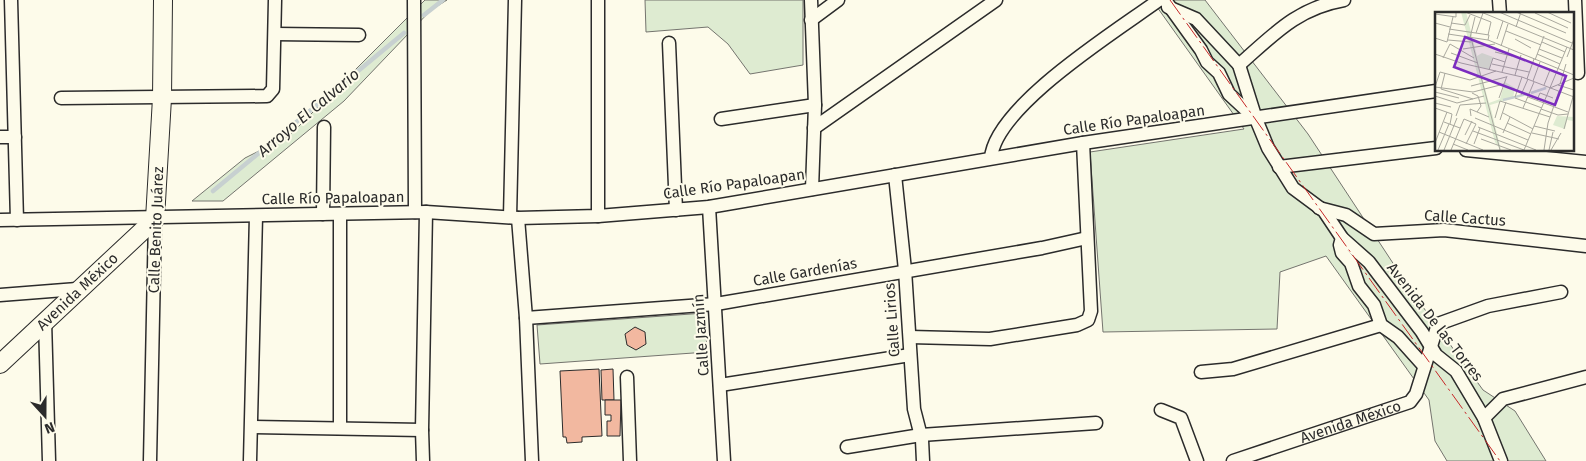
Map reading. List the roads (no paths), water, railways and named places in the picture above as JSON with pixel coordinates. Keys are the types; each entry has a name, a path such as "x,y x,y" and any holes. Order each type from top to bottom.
{"street":[{"path":"11,0 17,220"},
{"name":"Calle Benito Juárez","path":"150,461 155,219 162,98 163,0"},
{"path":"61,98 267,96 273,89 275,0"},
{"path":"414,0 420,212 423,461"},
{"path":"515,0 514,217 526,318 532,461"},
{"path":"598,0 598,216"},
{"path":"811,0 815,105 812,190"},
{"path":"811,20 838,0"},
{"path":"814,128 996,0"},
{"path":"1239,64 1295,17 1318,6 1344,0"},
{"path":"1574,0 1579,73"},
{"path":"991,158 992,149 998,139 1028,98 1041,86 1164,2"},
{"name":"Avenida De las Torres","path":"1164,2 1196,19 1239,64 1256,119 1268,148 1279,167 1299,195 1319,208 1342,238 1368,262 1422,332 1436,355 1456,371 1484,418 1501,461"},
{"name":"Avenida De las Torres","path":"1164,2 1202,50 1207,62 1219,73 1230,94 1256,119"},
{"path":"274,34 359,35"},
{"path":"669,43 676,210"},
{"name":"Calle Río Papaloapan","path":"0,220 155,219 420,212 514,217 598,216 676,210 708,207 812,190 1083,143 1256,119 1435,90"},
{"path":"721,119 815,105"},
{"path":"323,214 324,127"},
{"path":"0,137 15,137"},
{"path":"910,337 990,339 1078,325 1088,320 1091,311 1083,143"},
{"path":"1279,167 1404,154 1435,148"},
{"path":"1476,151 1586,162"},
{"name":"Calle Lirios","path":"895,175 905,270 914,409 921,435 924,461"},
{"name":"Calle Jazmín","path":"708,207 716,304 724,461"},
{"name":"Calle Cactus","path":"1319,208 1346,215 1374,234 1444,230 1586,246"},
{"path":"340,214 340,428"},
{"path":"250,460 256,216"},
{"name":"Avenida México","path":"0,364 77,289 155,219"},
{"name":"Calle Gardenías","path":"526,318 716,304 905,270 1042,248 1087,238"},
{"name":"Avenida De las Torres","path":"1342,238 1340,244 1342,253 1351,263 1359,286 1374,305 1381,325"},
{"path":"0,295 77,289"},
{"name":"Avenida México","path":"1234,461 1410,402 1416,394 1437,326 1444,321 1488,306 1561,292"},
{"path":"45,321 49,461"},
{"path":"1201,372 1233,369 1381,325 1398,337 1424,366"},
{"path":"720,385 910,355"},
{"path":"627,377 630,461"},
{"path":"1484,418 1495,404 1504,399 1586,377"},
{"path":"1161,410 1181,418 1197,461"},
{"path":"847,447 921,435 1096,423"},
{"path":"252,427 422,430"}],"waterway":[{"name":"Arroyo El Calvario","path":"424,15 443,0"},
{"name":"Arroyo El Calvario","path":"213,191 404,33"}]}
